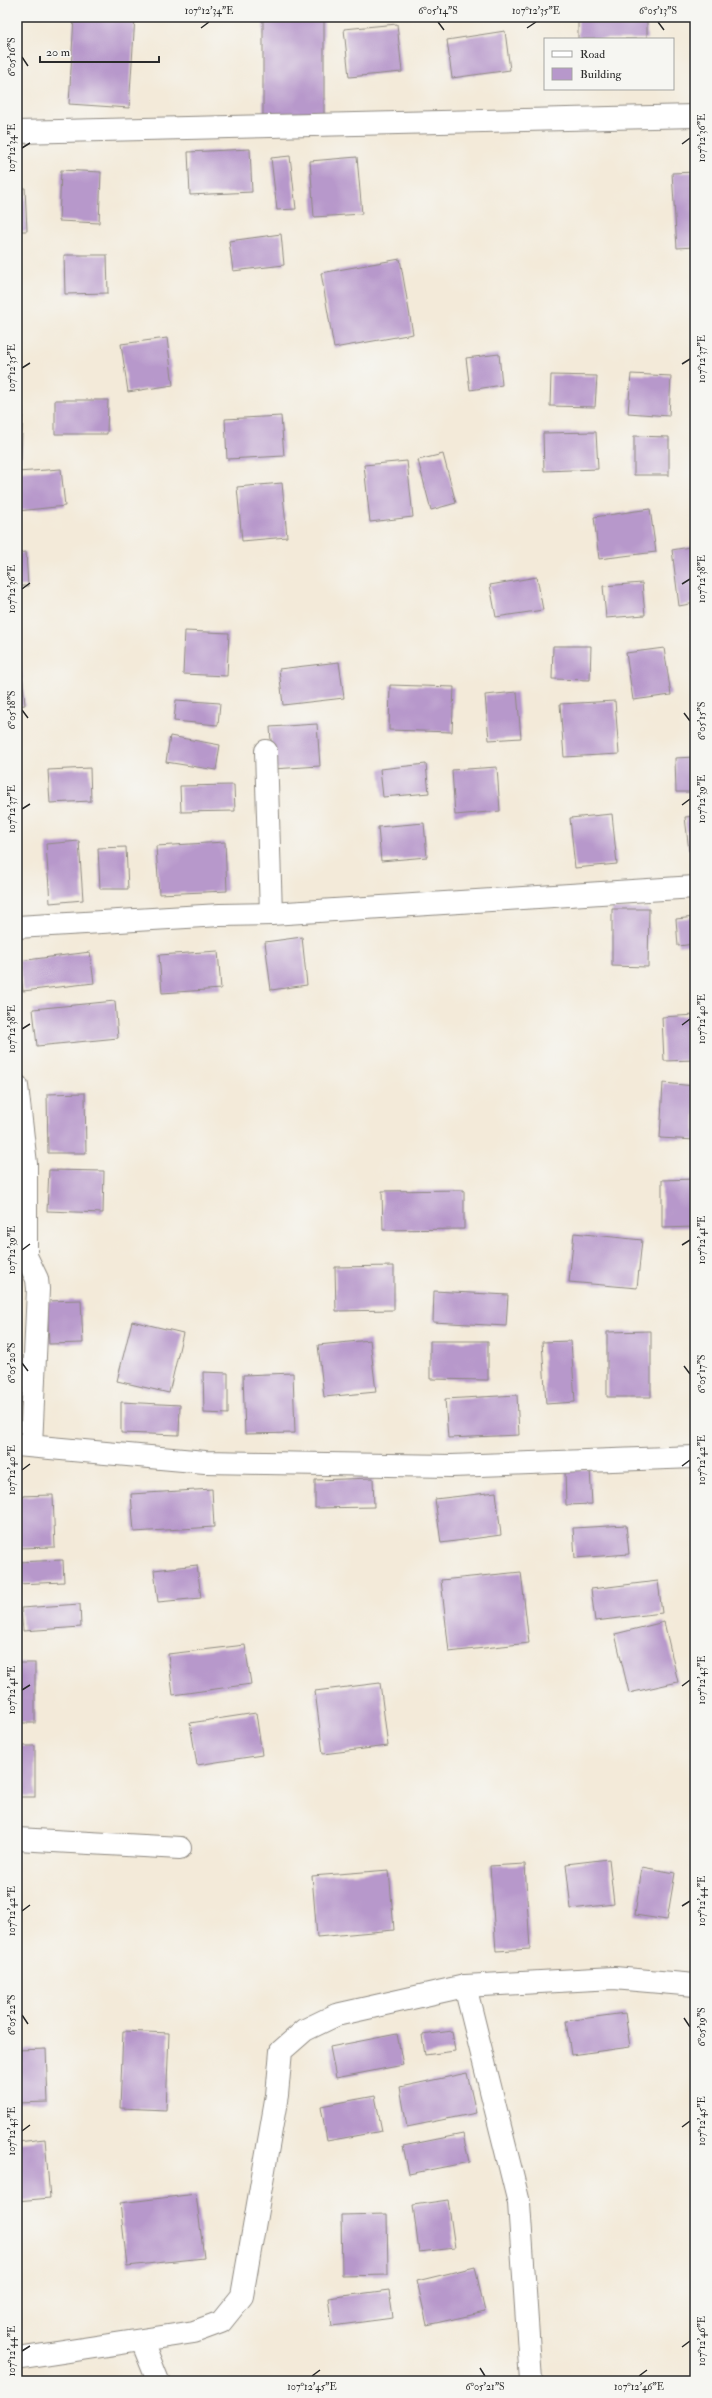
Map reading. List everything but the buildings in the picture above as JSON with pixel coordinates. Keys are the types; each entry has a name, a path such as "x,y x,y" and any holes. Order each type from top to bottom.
{"street":[{"path":"17,132 695,116"},
{"path":"266,751 272,914"},
{"path":"17,927 220,915 272,914 695,887"},
{"path":"17,1086 26,1164 26,1256 37,1279 38,1289 24,1445 204,1462 252,1463 451,1466 695,1457"},
{"path":"17,1839 180,1848"},
{"path":"17,2359 194,2332 221,2322 242,2296 277,2095 281,2051 305,2030 336,2015 465,1986 614,1978 695,1985"},
{"path":"465,1986 519,2202 531,2381"},
{"path":"142,2341 158,2381"}]}
